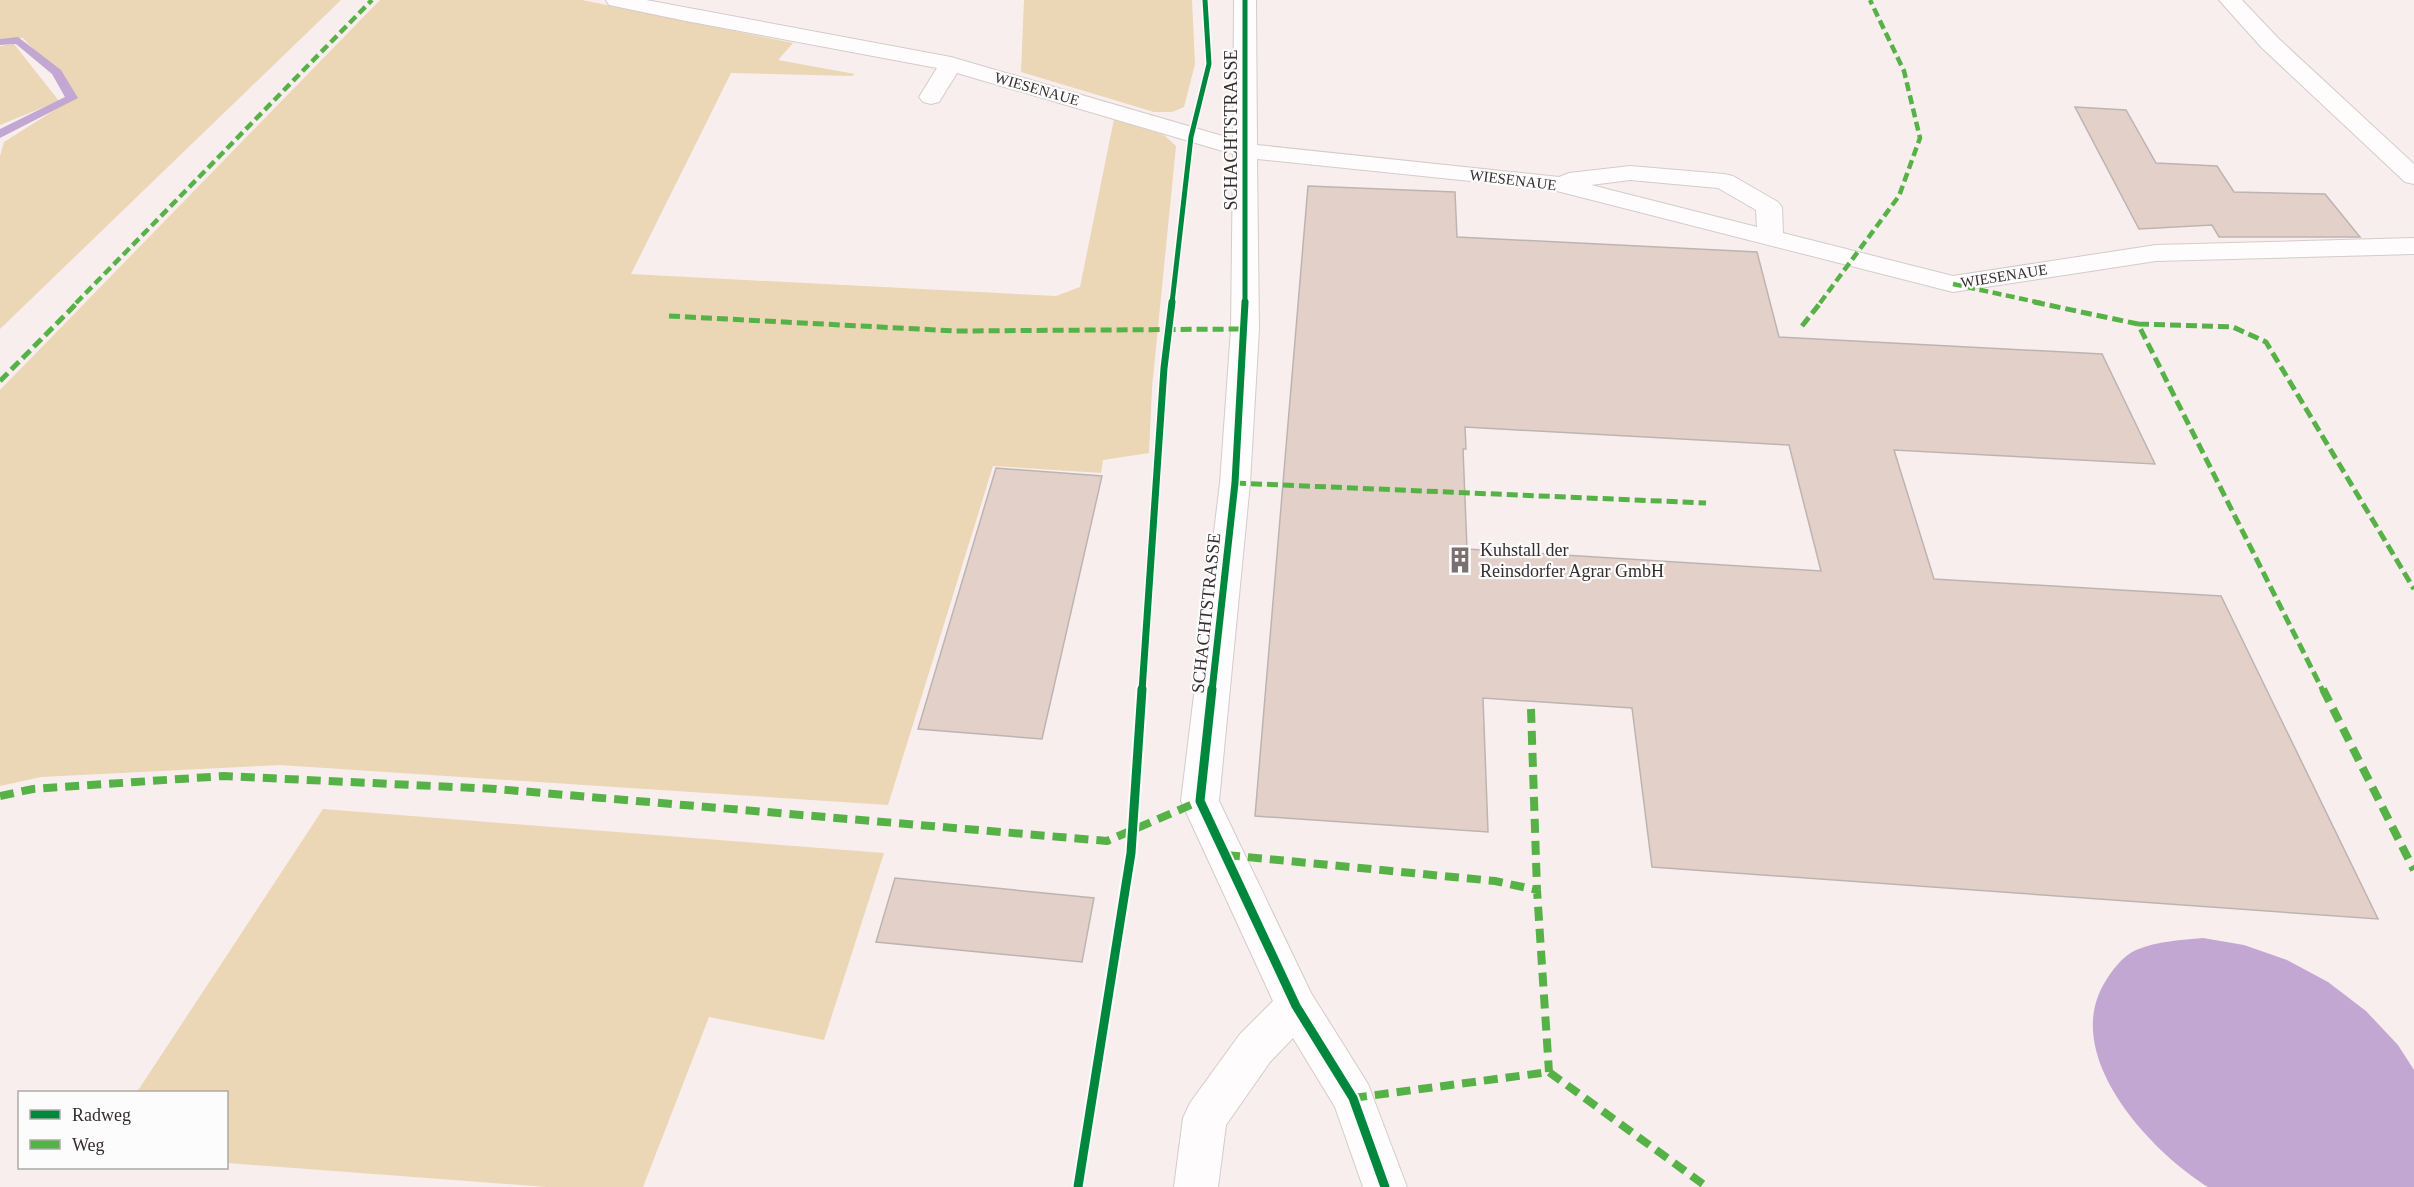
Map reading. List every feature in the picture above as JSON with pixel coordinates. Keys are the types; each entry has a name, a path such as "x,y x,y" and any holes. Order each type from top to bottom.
{"street":[{"name":"WIESENAUE","path":"617,0 951,64 1247,151 1549,182 1953,284 2156,253 2414,246"},
{"name":"SCHACHTSTRASSE","path":"1245,0 1247,151 1245,329 1235,483 1200,801 1296,1006 1353,1098 1385,1187"},
{"path":"2230,0 2270,43 2414,177"},
{"path":"931,97 951,64"},
{"path":"1549,182 1630,173 1724,181 1769,207 1770,238"},
{"path":"1196,1187 1206,1118 1255,1047 1296,1006"}],"shaded area":[{"path":"0,0 341,0 0,329 0,156 4,142 77,96 23,38 0,39"},
{"path":"380,0 582,0 793,43 778,60 855,74 852,76 731,73 631,274 1056,296 1080,287 1114,119 1164,135 1176,146 1152,388 1149,453 1103,460 1101,473 993,466 888,805 280,765 41,777 0,786 0,390"},
{"path":"1024,0 1192,0 1195,64 1184,107 1172,112 1154,112 1021,72"},
{"path":"14,44 59,101 0,125 0,46"},
{"path":"323,809 884,853 824,1040 709,1017 643,1187 547,1187 228,1163 228,1091 138,1091"},
{"path":"2203,938 2244,945 2287,960 2328,982 2366,1011 2398,1045 2414,1070 2414,1187 2208,1187 2185,1171 2138,1126 2118,1098 2103,1069 2094,1040 2094,1010 2108,977 2131,953 2161,943"}],"building":[{"path":"2075,107 2126,110 2156,163 2217,166 2234,192 2325,194 2360,237 2219,237 2212,225 2139,229"},
{"name":"Kuhstall der Reinsdorfer Agrar GmbH","path":"1308,186 1455,192 1457,237 1757,252 1779,337 2102,354 2155,464 1894,450 1934,579 2221,596 2378,919 1652,867 1632,708 1483,698 1488,832 1255,816","holes":["1465,427 1789,445 1821,571 1467,549 1463,449 1466,449"]},
{"path":"996,468 1102,476 1042,739 918,729"},
{"path":"895,878 1094,898 1082,962 876,942"}],"waterway":[{"path":"0,42 18,40 57,72 72,98 0,134"}],"marked path":[{"path":"0,381 372,0"},
{"path":"1802,326 1854,260 1899,196 1920,138 1904,71 1870,0"},
{"path":"1953,284 2138,324 2414,870"},
{"path":"669,316 956,331 1245,329"},
{"path":"2138,324 2233,327 2266,342 2414,589"},
{"path":"1235,483 1706,503"},
{"path":"1531,709 1537,890"},
{"path":"0,796 33,789 224,776 496,789 1107,841 1200,801"},
{"path":"1226,855 1495,881 1537,890 1549,1072"},
{"path":"1353,1098 1549,1072 1707,1187"}],"cycle path":[{"path":"1078,1187 1131,853 1164,368 1191,137 1209,64 1205,0"},
{"path":"1245,0 1245,329 1235,483 1200,801 1296,1006 1353,1098 1385,1187"}],"place":[{"name":"Kuhstall der Reinsdorfer Agrar GmbH","path":"1460,560"}]}
